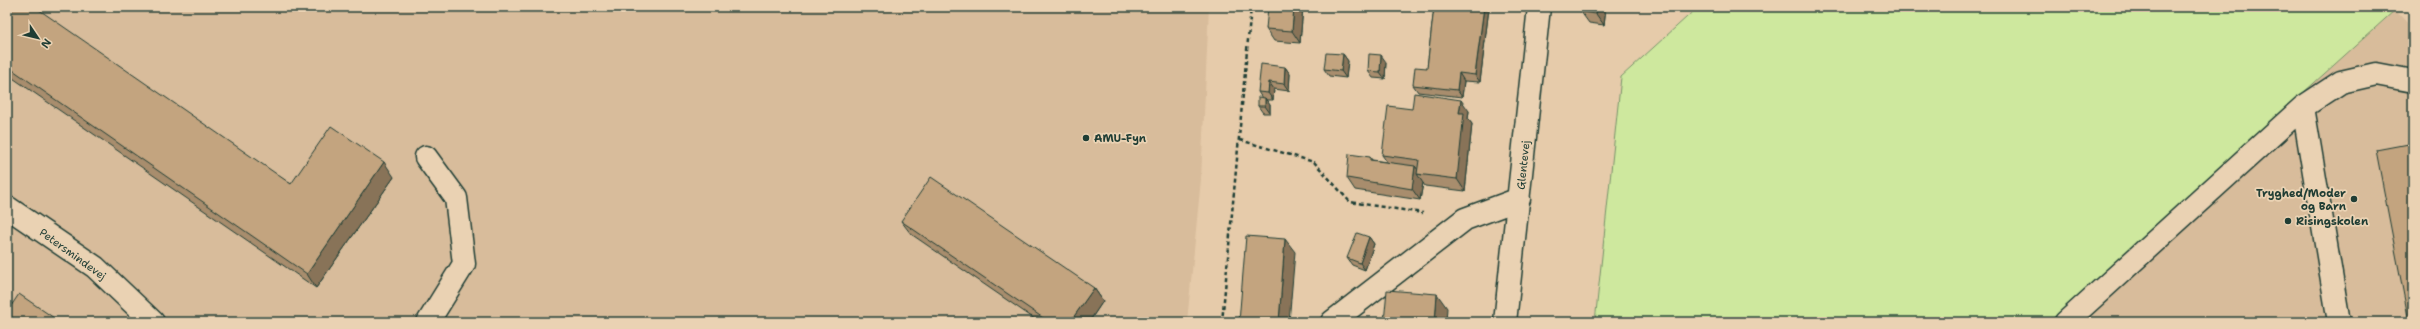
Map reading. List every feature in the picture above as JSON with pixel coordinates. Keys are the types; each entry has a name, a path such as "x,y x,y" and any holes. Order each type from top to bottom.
{"street":[{"name":"Glentevej","path":"1505,322 1539,7"},
{"path":"2066,322 2303,107 2341,82 2348,80 2376,74 2413,81"},
{"path":"2303,107 2339,322"},
{"path":"426,157 456,198 464,264 428,322"},
{"path":"1332,322 1465,219 1519,199"},
{"name":"Petersmindevej","path":"7,207 95,267 153,322"}],"path":[{"path":"1222,322 1240,140 1251,7"},
{"path":"1240,140 1314,162 1350,202 1465,219"}],"shaded area":[{"path":"7,7 1209,7 1201,179 1187,322 7,322"},
{"name":"Risingskolen","path":"2395,10 2413,29 2413,322 2049,322"}],"green space":[{"path":"1698,7 2393,7 2395,10 2049,322 1595,322 1621,77"}],"building":[{"path":"7,7 35,7 291,184 331,126 384,162 307,274 7,66"},
{"path":"1268,7 1294,7 1292,31 1266,29"},
{"path":"1434,7 1484,7 1475,75 1459,73 1457,90 1413,85 1415,67 1427,68"},
{"path":"1581,7 1597,7 1596,14 1581,12"},
{"path":"1326,53 1343,54 1341,71 1324,69"},
{"path":"1369,54 1381,55 1380,72 1368,71"},
{"path":"1261,64 1285,67 1284,84 1269,82 1268,93 1258,92"},
{"path":"1414,93 1461,100 1459,113 1464,113 1457,179 1417,174 1419,160 1382,155 1388,106 1412,109"},
{"path":"1258,97 1265,98 1265,106 1258,106"},
{"path":"2413,143 2413,322 2409,322 2376,150"},
{"path":"1349,154 1370,157 1370,160 1415,166 1412,189 1347,178"},
{"path":"931,177 1094,288 1070,322 1049,322 901,221"},
{"path":"1357,233 1369,237 1360,263 1347,258"},
{"path":"1246,236 1285,239 1279,322 1239,322"},
{"path":"1387,290 1437,294 1435,322 1384,322"},
{"path":"19,294 60,322 7,322 7,312"},
{"path":"2131,319 2131,322 2115,322"}],"place":[{"name":"AMU-Fyn","path":"1086,138"},
{"name":"Tryghed/Moder og Barn","path":"2354,199"},
{"name":"Risingskolen","path":"2288,221"}]}
